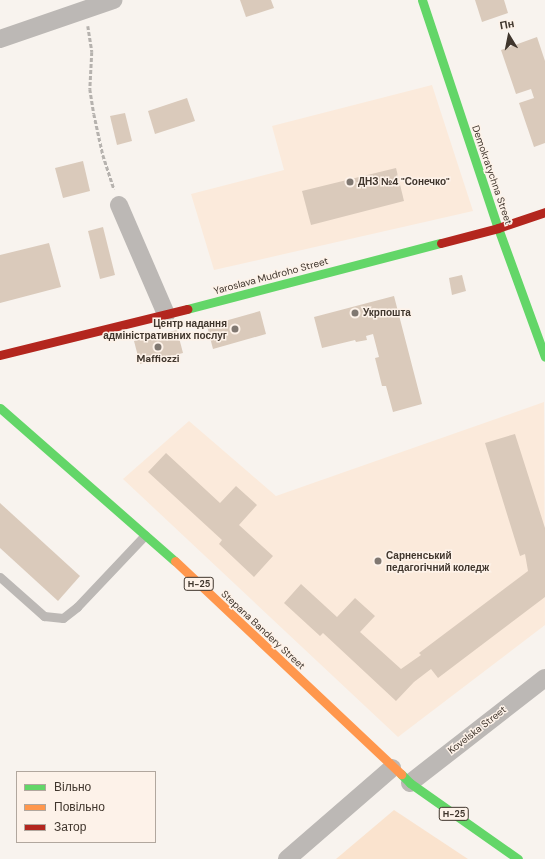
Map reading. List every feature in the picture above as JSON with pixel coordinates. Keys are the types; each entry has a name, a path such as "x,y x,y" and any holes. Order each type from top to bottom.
{"street":[{"path":"0,39 78,8 113,0"},
{"name":"Demokratychna Street","path":"422,0 498,228 545,357"},
{"path":"119,205 166,314"},
{"name":"Yaroslava Mudroho Street","path":"0,355 166,314 498,228 545,212"},
{"name":"Stepana Bandery Street","path":"0,408 145,535 392,768 410,783 518,859"},
{"name":"Kovelska Street","path":"410,783 545,678"},
{"path":"287,859 392,768"}],"lane":[{"path":"0,577 44,616 63,618 77,607 145,535"}],"path":[{"path":"78,8 92,52 90,89 94,114 103,156 119,205"}],"shaded area":[{"name":"ДНЗ №4 \"Сонечко\"","path":"432,85 473,211 214,270 191,194 284,170 272,126"},
{"name":"Сарненський педагогічний коледж","path":"544,402 545,625 398,737 123,479 189,421 276,496"},
{"path":"394,810 468,859 336,859"}],"building":[{"path":"240,0 271,0 274,8 246,17"},
{"path":"475,0 504,0 508,13 482,22"},
{"path":"537,37 545,61 545,143 534,147 519,103 534,98 531,89 516,94 501,50"},
{"path":"187,98 195,121 155,134 148,111"},
{"path":"125,113 132,141 117,145 110,116"},
{"path":"83,161 90,191 63,198 55,168"},
{"path":"396,168 404,201 311,225 302,191"},
{"path":"103,227 115,275 100,279 88,231"},
{"path":"49,243 61,287 0,303 0,255"},
{"path":"462,275 466,291 452,295 449,278"},
{"path":"394,296 422,404 393,412 386,386 382,386 375,358 379,357 373,334 366,336 367,340 356,342 355,340 322,348 314,317"},
{"name":"Центр надання адміністративних послуг","path":"260,311 266,334 213,349 207,326"},
{"name":"Maffiozzi","path":"177,330 183,353 140,364 134,341"},
{"path":"515,434 545,528 545,597 438,678 431,669 414,682 396,701 323,633 320,636 284,603 301,584 337,617 355,598 375,616 360,632 401,669 421,655 419,653 528,571 525,554 520,556 485,443"},
{"path":"166,453 220,503 236,486 257,505 239,525 273,556 254,577 219,544 222,540 148,472"},
{"path":"0,503 80,576 58,601 0,548"}],"traffic: fast":[{"path":"422,0 498,228 545,357"},
{"path":"187,309 441,243"},
{"path":"0,408 175,561"},
{"path":"401,774 410,783 518,859"}],"traffic: slow":[{"path":"175,561 401,774"}],"traffic: jam":[{"path":"441,243 498,228 545,212"},
{"path":"0,355 187,309"}],"place":[{"name":"ДНЗ №4 \"Сонечко\"","path":"350,182"},
{"name":"Укрпошта","path":"355,313"},
{"name":"Центр надання адміністративних послуг","path":"235,329"},
{"name":"Maffiozzi","path":"158,347"},
{"name":"Сарненський педагогічний коледж","path":"378,561"}]}
